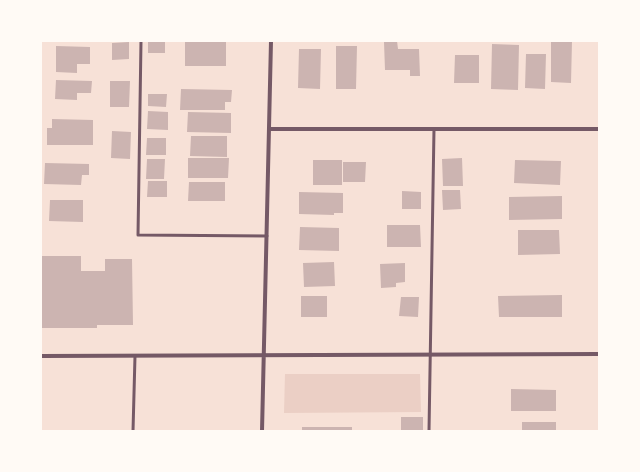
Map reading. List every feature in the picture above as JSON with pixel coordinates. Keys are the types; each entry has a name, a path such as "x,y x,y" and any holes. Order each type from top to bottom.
{"street":[{"path":"262,431 271,41"},
{"path":"269,129 599,129"},
{"path":"41,356 599,354"}],"lane":[{"path":"141,41 138,235 267,236"},
{"path":"429,431 434,129"},
{"path":"133,431 135,356"}],"shaded area":[{"path":"285,374 420,374 421,412 284,413"}],"building":[{"path":"148,41 165,41 165,53 148,53"},
{"path":"226,41 226,66 185,66 185,42"},
{"path":"397,41 398,49 419,49 420,76 410,76 410,70 385,70 384,42"},
{"path":"551,41 572,41 571,83 551,82"},
{"path":"129,42 129,59 112,60 112,43"},
{"path":"492,44 519,45 518,90 491,89"},
{"path":"56,46 90,47 90,64 77,64 77,73 56,72"},
{"path":"336,46 357,46 356,89 336,89"},
{"path":"299,49 321,49 320,89 298,88"},
{"path":"526,54 546,54 545,89 525,88"},
{"path":"455,55 479,55 479,83 454,83"},
{"path":"56,80 92,81 91,93 77,93 77,100 55,99"},
{"path":"110,81 130,81 129,107 110,107"},
{"path":"181,89 232,90 231,102 225,102 225,110 180,110"},
{"path":"148,94 167,94 166,107 148,106"},
{"path":"148,111 168,112 168,130 147,129"},
{"path":"188,112 231,113 231,133 187,132"},
{"path":"52,119 93,120 93,145 47,145 47,128 52,128"},
{"path":"112,131 131,132 130,159 111,158"},
{"path":"191,136 227,136 227,157 190,156"},
{"path":"147,138 166,138 166,155 146,155"},
{"path":"188,158 229,158 228,178 188,178"},
{"path":"462,158 463,186 443,186 442,159"},
{"path":"147,159 165,159 164,179 146,179"},
{"path":"313,160 342,160 342,185 313,185"},
{"path":"515,160 561,161 560,185 514,183"},
{"path":"343,162 366,162 365,182 343,182"},
{"path":"45,163 89,164 89,175 82,175 81,185 44,184"},
{"path":"148,181 167,181 167,197 147,197"},
{"path":"189,182 225,182 225,201 188,201"},
{"path":"442,190 460,190 461,209 443,210"},
{"path":"402,191 421,192 421,209 402,209"},
{"path":"299,192 343,193 343,213 334,213 334,215 299,214"},
{"path":"562,196 562,219 509,220 509,197"},
{"path":"50,200 83,200 83,222 49,221"},
{"path":"387,225 420,225 421,247 387,247"},
{"path":"300,227 339,228 339,251 299,250"},
{"path":"518,230 559,230 560,254 518,255"},
{"path":"42,256 81,256 81,271 105,271 105,259 132,259 133,325 97,325 97,328 42,328"},
{"path":"334,262 335,286 304,287 303,263"},
{"path":"405,263 405,282 396,283 396,287 381,288 380,264"},
{"path":"562,295 562,317 499,317 498,296"},
{"path":"301,296 327,296 327,317 301,317"},
{"path":"401,297 419,297 418,317 399,316"},
{"path":"511,389 556,390 556,411 511,411"},
{"path":"401,417 423,417 423,431 401,431"},
{"path":"522,422 556,422 556,431 522,431"},
{"path":"302,427 352,427 352,431 302,431"}]}
